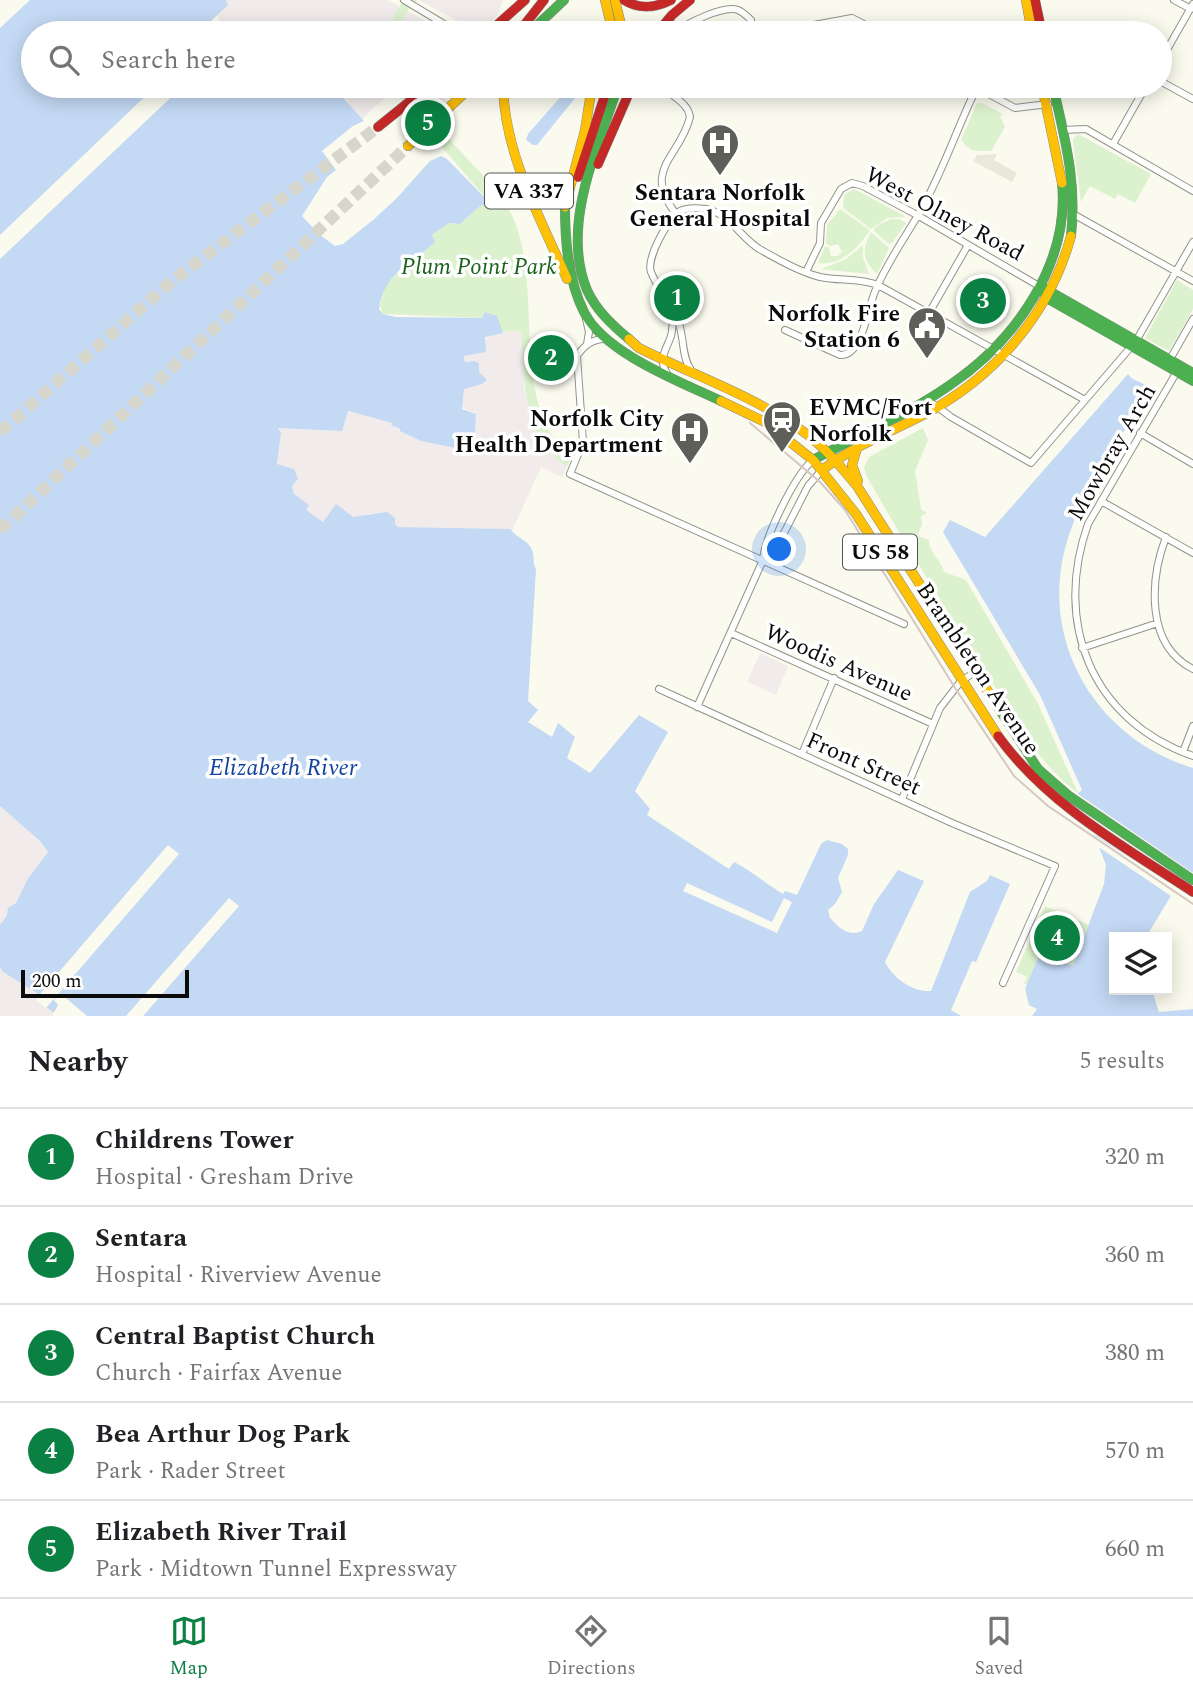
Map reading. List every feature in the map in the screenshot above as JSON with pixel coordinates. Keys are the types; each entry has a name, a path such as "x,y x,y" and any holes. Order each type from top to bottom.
{"main road":[{"path":"497,21 517,0"},
{"path":"500,21 525,0"},
{"path":"526,21 544,0"},
{"path":"542,21 564,0"},
{"path":"605,0 610,21"},
{"path":"615,0 620,21"},
{"path":"624,0 634,6 649,8 671,0"},
{"path":"667,21 690,0"},
{"path":"1029,1 1031,21"},
{"path":"1029,1 1037,21"},
{"path":"378,127 414,98"},
{"path":"408,146 459,98"},
{"name":"VA 337","path":"503,98 503,113 513,152 584,313"},
{"name":"US 58","path":"565,207 585,130 590,98"},
{"name":"Brambleton Avenue","path":"604,98 565,207 567,256 584,313 607,339 632,358 765,422 813,460 856,514 1012,755 1031,778 1054,791"},
{"name":"Brambleton Avenue","path":"614,98 590,168 578,221 582,273 592,299 620,334 639,348 779,414 805,432 836,460 873,511 1033,763 1054,791"},
{"name":"VA 337","path":"585,192 627,98"},
{"path":"813,460 929,400 993,349 1023,312 1048,272 1057,245 1062,207 1060,175 1045,98"},
{"path":"822,470 857,448 937,407 971,384 1005,355 1048,294 1063,263 1073,214 1071,173 1055,98"},
{"name":"West Olney Road","path":"1039,286 1048,294 1179,369 1193,381"},
{"name":"West Olney Road","path":"1179,369 1193,373"},
{"path":"857,448 852,467 873,511"},
{"name":"US 58","path":"1054,791 1193,880"},
{"name":"US 58","path":"1054,791 1193,892"}],"street":[{"path":"404,0 440,21"},
{"path":"722,0 724,10"},
{"path":"1172,42 1192,8 1174,0"},
{"path":"696,21 724,10 738,10 751,20"},
{"path":"836,21 852,18 858,21"},
{"path":"1172,87 1193,99"},
{"path":"674,98 686,105 690,117 662,177 664,197 676,214"},
{"path":"785,330 840,355 848,355 854,351 878,285 895,249 917,215 970,98"},
{"path":"996,98 1015,108 1056,102"},
{"path":"1113,144 1139,98"},
{"path":"1062,130 1086,129 1193,191"},
{"name":"West Olney Road","path":"806,272 820,243 821,223 844,185 852,183 863,186 917,215 1039,286"},
{"path":"695,374 687,365 681,331 673,310 651,272 650,262 655,248 676,214 691,209 720,213 752,244 806,272 878,285 1085,400"},
{"path":"1073,214 1193,281"},
{"path":"929,400 1031,463 1134,344 1193,242"},
{"path":"929,313 968,245"},
{"path":"670,377 662,360 673,328 673,310"},
{"path":"584,313 589,327 587,345"},
{"path":"1168,363 1193,318"},
{"path":"607,339 587,345 578,356 583,442 571,471 904,624"},
{"name":"Mowbray Arch","path":"1179,369 1088,524 1080,545 1075,573 1075,618 1082,648 1097,678 1116,706 1134,724 1155,739 1193,756"},
{"path":"1140,433 1193,464"},
{"path":"763,560 765,548 792,488 802,471 813,460"},
{"path":"697,707 763,560 784,533 808,486 822,470"},
{"path":"1101,501 1193,552"},
{"path":"1166,537 1156,576 1155,606 1158,623 1161,634 1173,653 1193,669"},
{"path":"1082,648 1158,623"},
{"name":"Woodis Avenue","path":"731,633 933,724"},
{"path":"902,799 942,704 962,680 975,672"},
{"path":"802,754 834,678"},
{"name":"Front Street","path":"659,689 1055,866 1003,983"},
{"path":"1183,752 1193,726"}],"shaded area":[{"path":"211,0 388,0 399,6 393,21 219,21 216,5"},
{"path":"418,0 503,0 498,15 492,21 458,21"},
{"path":"407,11 425,21 403,21"},
{"path":"343,98 384,98 362,119"},
{"path":"997,154 994,160 1017,173 1012,182 973,161 977,155"},
{"path":"521,331 524,389 532,420 548,450 567,467 562,477 541,467 512,531 516,537 510,529 398,527 370,513 323,522 306,510 277,464 280,444 278,428 340,431 347,411 392,423 421,441 476,414 462,407 464,388 486,380 479,372 479,363 465,362 464,355 484,343 488,336"},
{"path":"760,653 788,666 776,695 747,682"},
{"path":"0,806 40,841 48,853 27,880 16,903 0,925"},
{"path":"0,967 3,972 37,993 55,1013 52,1016 0,1016"}],"green space":[{"path":"404,0 417,0 407,11 403,21 392,21"},
{"name":"Plum Point Park","path":"400,98 412,98 491,184 514,220 527,280 533,378 540,408 552,435 571,458 567,467 552,454 533,423 525,387 521,331 501,332 486,312 482,318 383,314 380,306 385,287 400,268 418,258 432,235 449,223 460,224 489,202"},
{"path":"977,103 1003,114 1000,116 1005,127 991,151 973,150 961,140"},
{"path":"1078,134 1151,174 1135,203 1118,194 1115,199 1090,186 1081,202 1073,142"},
{"path":"854,189 906,217 887,218 871,229 843,208 844,195"},
{"path":"840,209 870,230 848,255 834,262 818,263 825,246 829,248 831,256 838,256 842,252 838,244 826,244 827,225"},
{"path":"891,219 900,219 906,223 889,244 873,230"},
{"path":"871,232 889,248 877,274 865,255"},
{"path":"863,245 863,257 869,274 821,269 846,259"},
{"path":"1177,280 1193,290 1193,309 1169,351 1145,338"},
{"path":"923,428 928,440 915,471 921,509 927,513 921,516 922,524 918,536 929,540 944,572 966,580 1038,704 1078,793 1050,767 1026,736 866,475 864,468 869,457"},
{"path":"1045,906 1089,925 1073,966 1042,952 1027,985 1024,983 1027,977 1016,972"}],"water":[{"path":"30,0 226,0 228,5 211,21 21,21 21,98 143,98 0,235 0,28"},
{"name":"Elizabeth River","path":"170,98 343,98 364,121 353,126 322,151 336,170 327,177 302,216 335,246 343,244 373,220 430,161 441,156 447,159 489,202 460,224 449,223 432,235 435,242 393,277 382,296 379,309 383,314 396,317 482,318 485,312 497,316 503,333 485,337 486,352 464,356 465,362 479,363 479,372 487,380 464,389 462,409 476,414 474,443 467,449 461,449 421,441 400,431 391,425 392,423 348,411 342,431 278,428 281,433 277,464 294,469 298,479 292,486 294,494 309,505 306,510 323,522 336,504 353,517 387,512 395,518 398,527 510,529 530,547 536,569 528,701 538,710 528,722 552,737 558,723 575,737 567,758 590,773 639,715 668,732 635,791 650,809 647,815 729,869 734,862 783,894 785,891 797,895 821,844 827,840 842,844 848,849 848,855 838,878 842,892 828,910 830,918 849,932 862,931 874,904 898,870 924,881 885,962 898,978 910,986 931,991 970,892 987,881 990,875 1010,884 976,962 972,961 951,1010 961,1016 52,1016 55,1013 35,1000 37,993 3,972 0,967 0,925 8,908 16,903 27,880 48,852 40,841 0,806 0,259"},
{"path":"560,98 575,98 537,145 526,140 528,134"},
{"path":"1128,374 1152,388 1107,458 1077,513 1061,570 1060,608 1066,643 1080,677 1100,707 1126,732 1157,753 1193,768 1193,872 1177,886 1149,932 1109,932 1109,995 1154,995 1159,1012 1193,1009 1193,1016 1032,1016 1037,1009 1029,1005 1025,989 1041,951 1073,966 1104,884 1106,865 1078,793 1082,790 1040,695 943,532 950,520 985,537"}],"pier":[{"path":"1075,792 1193,873 1193,877 1180,888 1174,898 1094,844 1089,832 1130,859 1088,830"},
{"path":"168,845 179,854 46,1008 35,1000"},
{"path":"687,883 772,922 784,898 792,902 777,933 683,891"},
{"path":"229,898 239,906 143,1016 126,1016"},
{"path":"60,993 87,1016 52,1016 58,1005 54,1000"}],"tunnel":[{"path":"0,432 173,280 378,127"},
{"path":"0,530 408,146"}],"tram line":[{"path":"750,423 820,482 845,510 955,688 1014,776 1048,806 1193,904"}],"traffic: fast":[{"path":"542,21 564,0"},
{"path":"614,98 585,187 578,239 580,265 587,290 605,317 629,339"},
{"path":"1056,98 1071,179 1071,236"},
{"path":"813,460 934,396 974,367 996,346 1016,323 1047,271 1057,243 1062,213 1062,183"},
{"path":"565,207 571,274 584,312 594,327 608,341 645,365 721,401"},
{"path":"1044,288 1193,373"},
{"path":"1044,293 1050,300 1193,381"},
{"path":"996,704 1038,769 1069,796 1193,880"}],"traffic: slow":[{"path":"605,0 610,21"},
{"path":"615,0 620,21"},
{"path":"1026,0 1030,21"},
{"path":"408,146 459,98"},
{"path":"504,98 517,161 535,209 567,279"},
{"path":"565,207 585,130 590,98"},
{"path":"1044,98 1062,183"},
{"path":"822,470 859,446 951,399 997,361 1017,340 1049,291 1071,236"},
{"path":"629,339 639,348 768,409 808,435 828,453 857,486 996,704"},
{"path":"721,401 765,422 813,460 856,514 998,736"},
{"path":"857,448 852,465 858,481"}],"traffic: jam":[{"path":"501,21 525,0"},
{"path":"527,21 544,0"},
{"path":"624,0 648,7 671,0"},
{"path":"667,21 690,0"},
{"path":"1035,0 1039,21"},
{"path":"378,127 414,98"},
{"path":"578,177 604,98"},
{"path":"598,164 627,98"},
{"path":"998,736 1018,761 1063,804 1193,892"}],"place":[{"name":"Elizabeth River Trail","path":"428,123"},
{"name":"Sentara Norfolk General Hospital","path":"720,177"},
{"name":"Childrens Tower","path":"677,298"},
{"name":"Central Baptist Church","path":"983,301"},
{"name":"Sentara","path":"551,358"},
{"name":"Norfolk Fire Station 6","path":"927,360"},
{"name":"EVMC/Fort Norfolk","path":"782,454"},
{"name":"Norfolk City Health Department","path":"690,465"},
{"name":"Bea Arthur Dog Park","path":"1057,938"}]}
